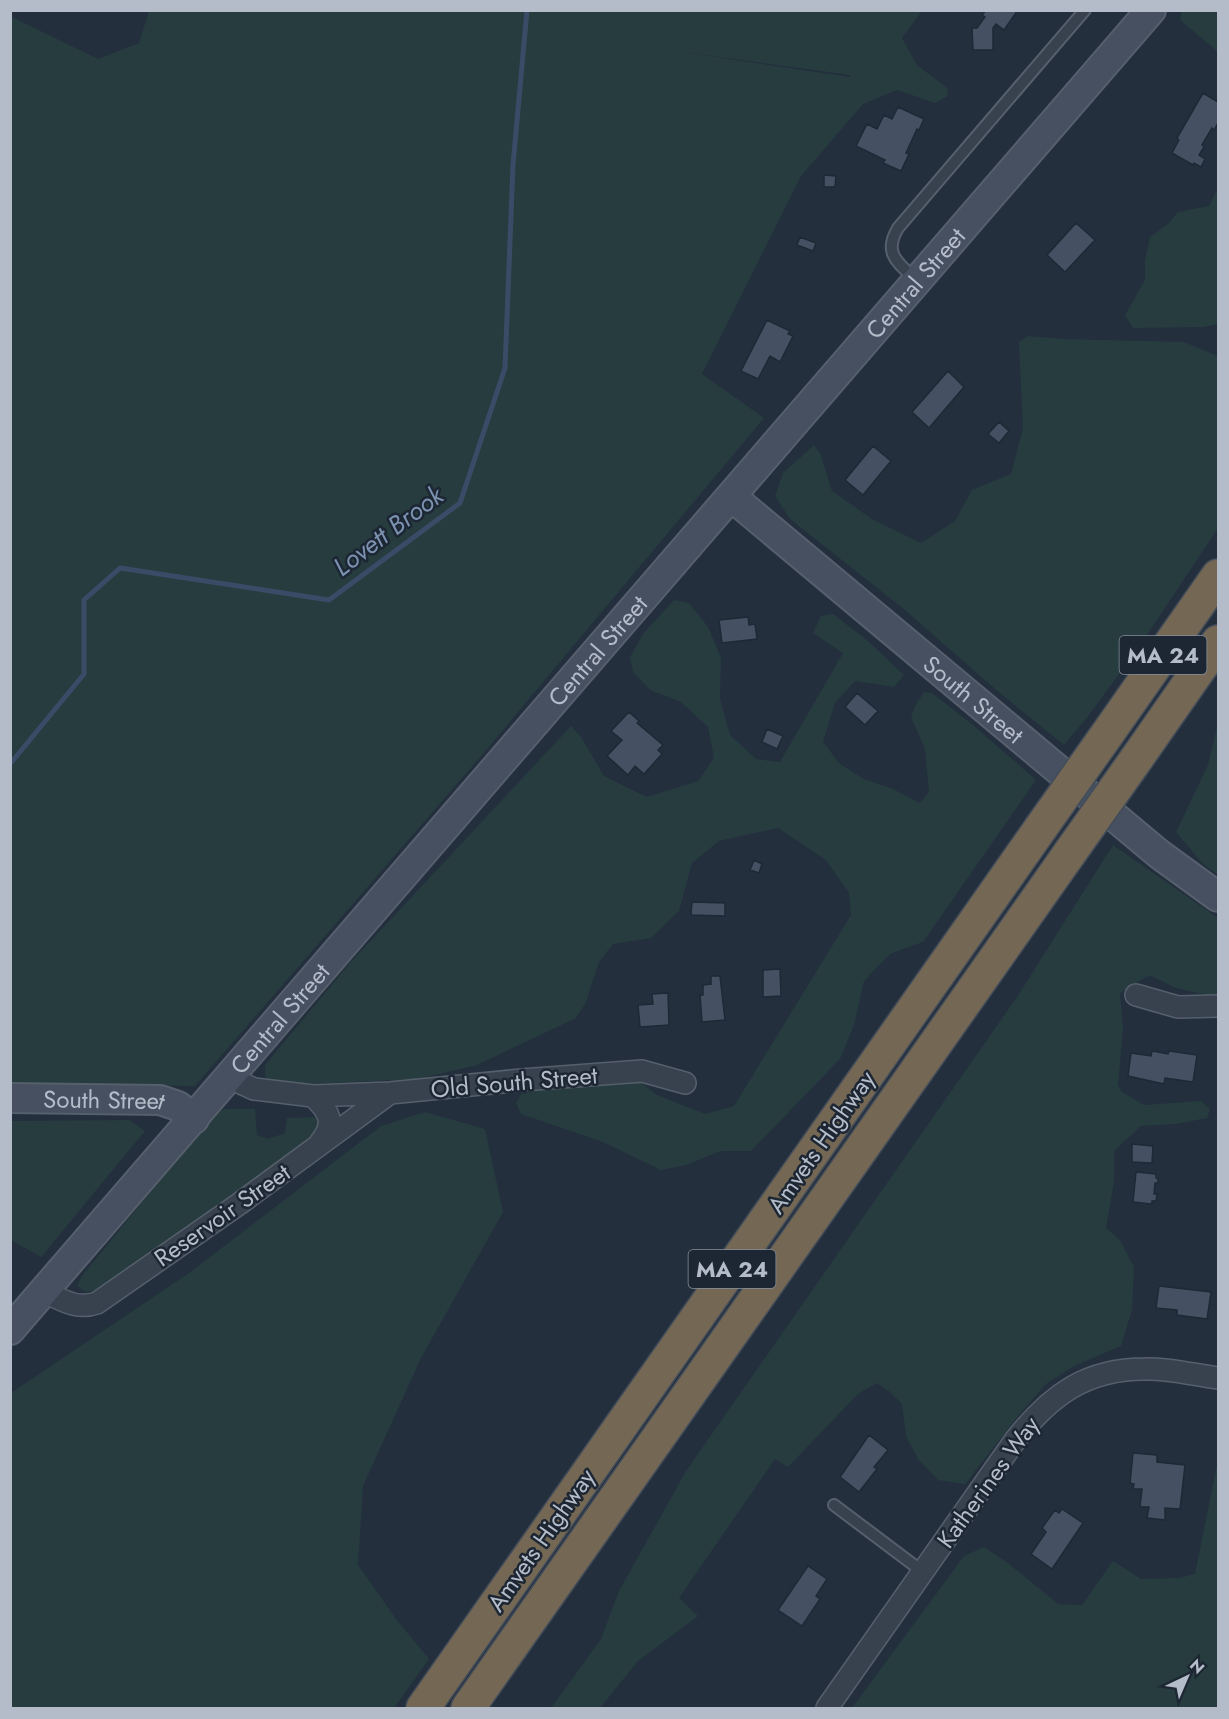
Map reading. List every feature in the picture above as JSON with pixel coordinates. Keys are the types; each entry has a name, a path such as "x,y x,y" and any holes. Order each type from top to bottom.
{"highway":[{"name":"Amvets Highway","path":"423,1708 1218,576"},
{"name":"Amvets Highway","path":"468,1708 1218,642"}],"street":[{"name":"Central Street","path":"10,1330 1151,10"},
{"name":"South Street","path":"732,497 1159,855 1218,897"},
{"path":"1136,995 1178,1007 1218,1006"},
{"name":"Old South Street","path":"313,1096 390,1094 522,1080 642,1071 685,1083"},
{"path":"230,1078 254,1089 313,1096 325,1107 330,1118 327,1134 319,1145"},
{"name":"Reservoir Street","path":"45,1292 78,1306 96,1303 239,1204 390,1094"},
{"name":"South Street","path":"10,1098 160,1100 178,1106 194,1119"},
{"name":"Katherines Way","path":"826,1708 1027,1425 1055,1397 1075,1384 1119,1370 1147,1368 1218,1378"}],"lane":[{"path":"918,282 901,266 892,252 893,237 898,228 1085,10"},
{"path":"834,1505 923,1572"}],"green space":[{"path":"149,11 922,11 902,38 917,65 947,88 948,96 935,103 897,90 863,104 801,176 702,374 764,418 488,748 195,1086 11,1083 10,16 98,59 139,43","holes":["675,51 851,75 850,77"]},
{"path":"1182,11 1218,11 1218,52 1180,20"},
{"path":"1218,188 1218,324 1203,327 1133,328 1125,315 1145,280 1145,261 1150,237 1168,224 1178,212 1209,206"},
{"path":"1028,336 1184,342 1218,356 1218,528 1141,644 1064,745 995,689 905,610 790,519 775,496 783,473 814,445 820,453 832,491 872,519 921,543 955,521 972,490 1011,474 1023,428 1019,342"},
{"path":"674,600 689,603 708,627 721,658 720,699 730,735 756,759 780,762 843,653 813,633 821,616 833,614 868,641 904,675 894,687 855,681 835,703 823,742 840,764 864,779 893,789 920,803 929,792 925,749 911,717 924,692 932,693 973,725 1036,780 923,942 890,954 864,981 854,1025 840,1059 751,1151 721,1151 686,1165 661,1170 603,1142 521,1114 516,1103 521,1094 556,1087 635,1078 657,1095 705,1114 734,1106 851,915 849,893 826,860 778,828 719,841 692,863 679,911 651,938 613,944 599,962 586,1002 576,1018 477,1065 418,1079 307,1084 268,1080 265,1076 265,1065 350,963 571,726 581,737 604,776 647,797 698,781 714,758 708,727 681,702 650,690 633,672 630,657 643,634"},
{"path":"1218,723 1218,875 1202,863 1176,832 1208,765"},
{"path":"1113,845 1218,918 1218,995 1207,995 1176,988 1151,976 1120,993 1123,1029 1118,1085 1122,1092 1144,1105 1201,1101 1210,1109 1207,1118 1176,1124 1141,1126 1114,1151 1114,1182 1106,1228 1120,1240 1134,1267 1132,1310 1121,1346 1074,1366 1046,1384 965,1484 938,1480 918,1459 906,1436 902,1404 890,1392 877,1383 858,1394 788,1467 775,1459 679,1598 698,1616 638,1661 600,1708 551,1708 601,1639 619,1591 686,1471 1017,997"},
{"path":"224,1109 255,1109 257,1135 268,1139 285,1133 287,1118 318,1117 319,1127 312,1138 162,1247 94,1291 86,1292 77,1286 82,1276 209,1120"},
{"path":"425,1112 485,1129 503,1212 421,1358 363,1486 358,1565 396,1619 429,1659 394,1708 11,1708 11,1393 189,1273 381,1126"},
{"path":"129,1120 145,1131 41,1257 11,1240 11,1121"},
{"path":"1218,1460 1218,1708 852,1708 964,1556 984,1547 1008,1563 1058,1604 1082,1605 1113,1561 1141,1579 1179,1578 1195,1574"}],"building":[{"path":"986,10 1018,10 1004,30 996,24 993,28 993,50 973,50 972,28 977,28 985,17 982,15"},
{"path":"1203,93 1218,102 1218,123 1214,130 1212,128 1202,145 1204,147 1199,155 1205,159 1201,167 1172,153 1179,140 1177,138"},
{"path":"898,107 924,119 906,153 909,154 901,171 883,163 885,160 856,146 867,124 877,129 884,115 892,119"},
{"path":"824,175 836,176 835,187 824,187"},
{"path":"1076,223 1095,240 1065,272 1047,255"},
{"path":"800,237 816,243 813,251 797,245"},
{"path":"767,320 790,331 788,334 793,336 780,362 770,356 758,379 741,371"},
{"path":"948,371 964,387 929,428 912,412"},
{"path":"999,422 1009,431 999,443 988,434"},
{"path":"873,446 891,461 863,495 845,480"},
{"path":"748,617 749,625 755,624 757,639 722,643 719,620"},
{"path":"857,693 878,711 865,725 845,707"},
{"path":"629,712 639,721 637,723 663,745 658,750 662,754 644,774 635,766 628,775 607,756 622,740 611,731"},
{"path":"767,729 783,736 777,749 762,742"},
{"path":"754,860 762,864 759,873 750,870"},
{"path":"692,902 725,903 725,916 691,915"},
{"path":"780,969 781,996 763,997 763,970"},
{"path":"711,976 720,976 725,1020 702,1022 700,995 703,995 703,985 711,984"},
{"path":"668,993 669,1025 640,1027 638,1005 653,1004 652,994"},
{"path":"1152,1051 1197,1055 1193,1082 1165,1078 1164,1084 1128,1076 1131,1053 1151,1056"},
{"path":"1132,1144 1153,1146 1152,1163 1132,1162"},
{"path":"1136,1172 1156,1174 1158,1178 1154,1194 1157,1194 1156,1201 1152,1201 1152,1204 1133,1202"},
{"path":"1159,1286 1211,1292 1207,1319 1177,1315 1177,1310 1156,1308"},
{"path":"869,1435 888,1450 874,1467 877,1469 859,1492 840,1477"},
{"path":"1133,1453 1157,1455 1157,1462 1185,1465 1180,1509 1165,1508 1165,1520 1147,1518 1149,1507 1140,1507 1142,1489 1133,1489 1134,1484 1130,1483"},
{"path":"1062,1509 1083,1523 1052,1569 1031,1554 1046,1532 1042,1528 1055,1510 1059,1513"},
{"path":"808,1566 827,1579 816,1596 820,1599 802,1626 778,1610"}],"waterway":[{"name":"Lovett Brook","path":"10,764 84,674 84,600 120,568 329,600 460,503 505,368 513,165 527,10"}]}
